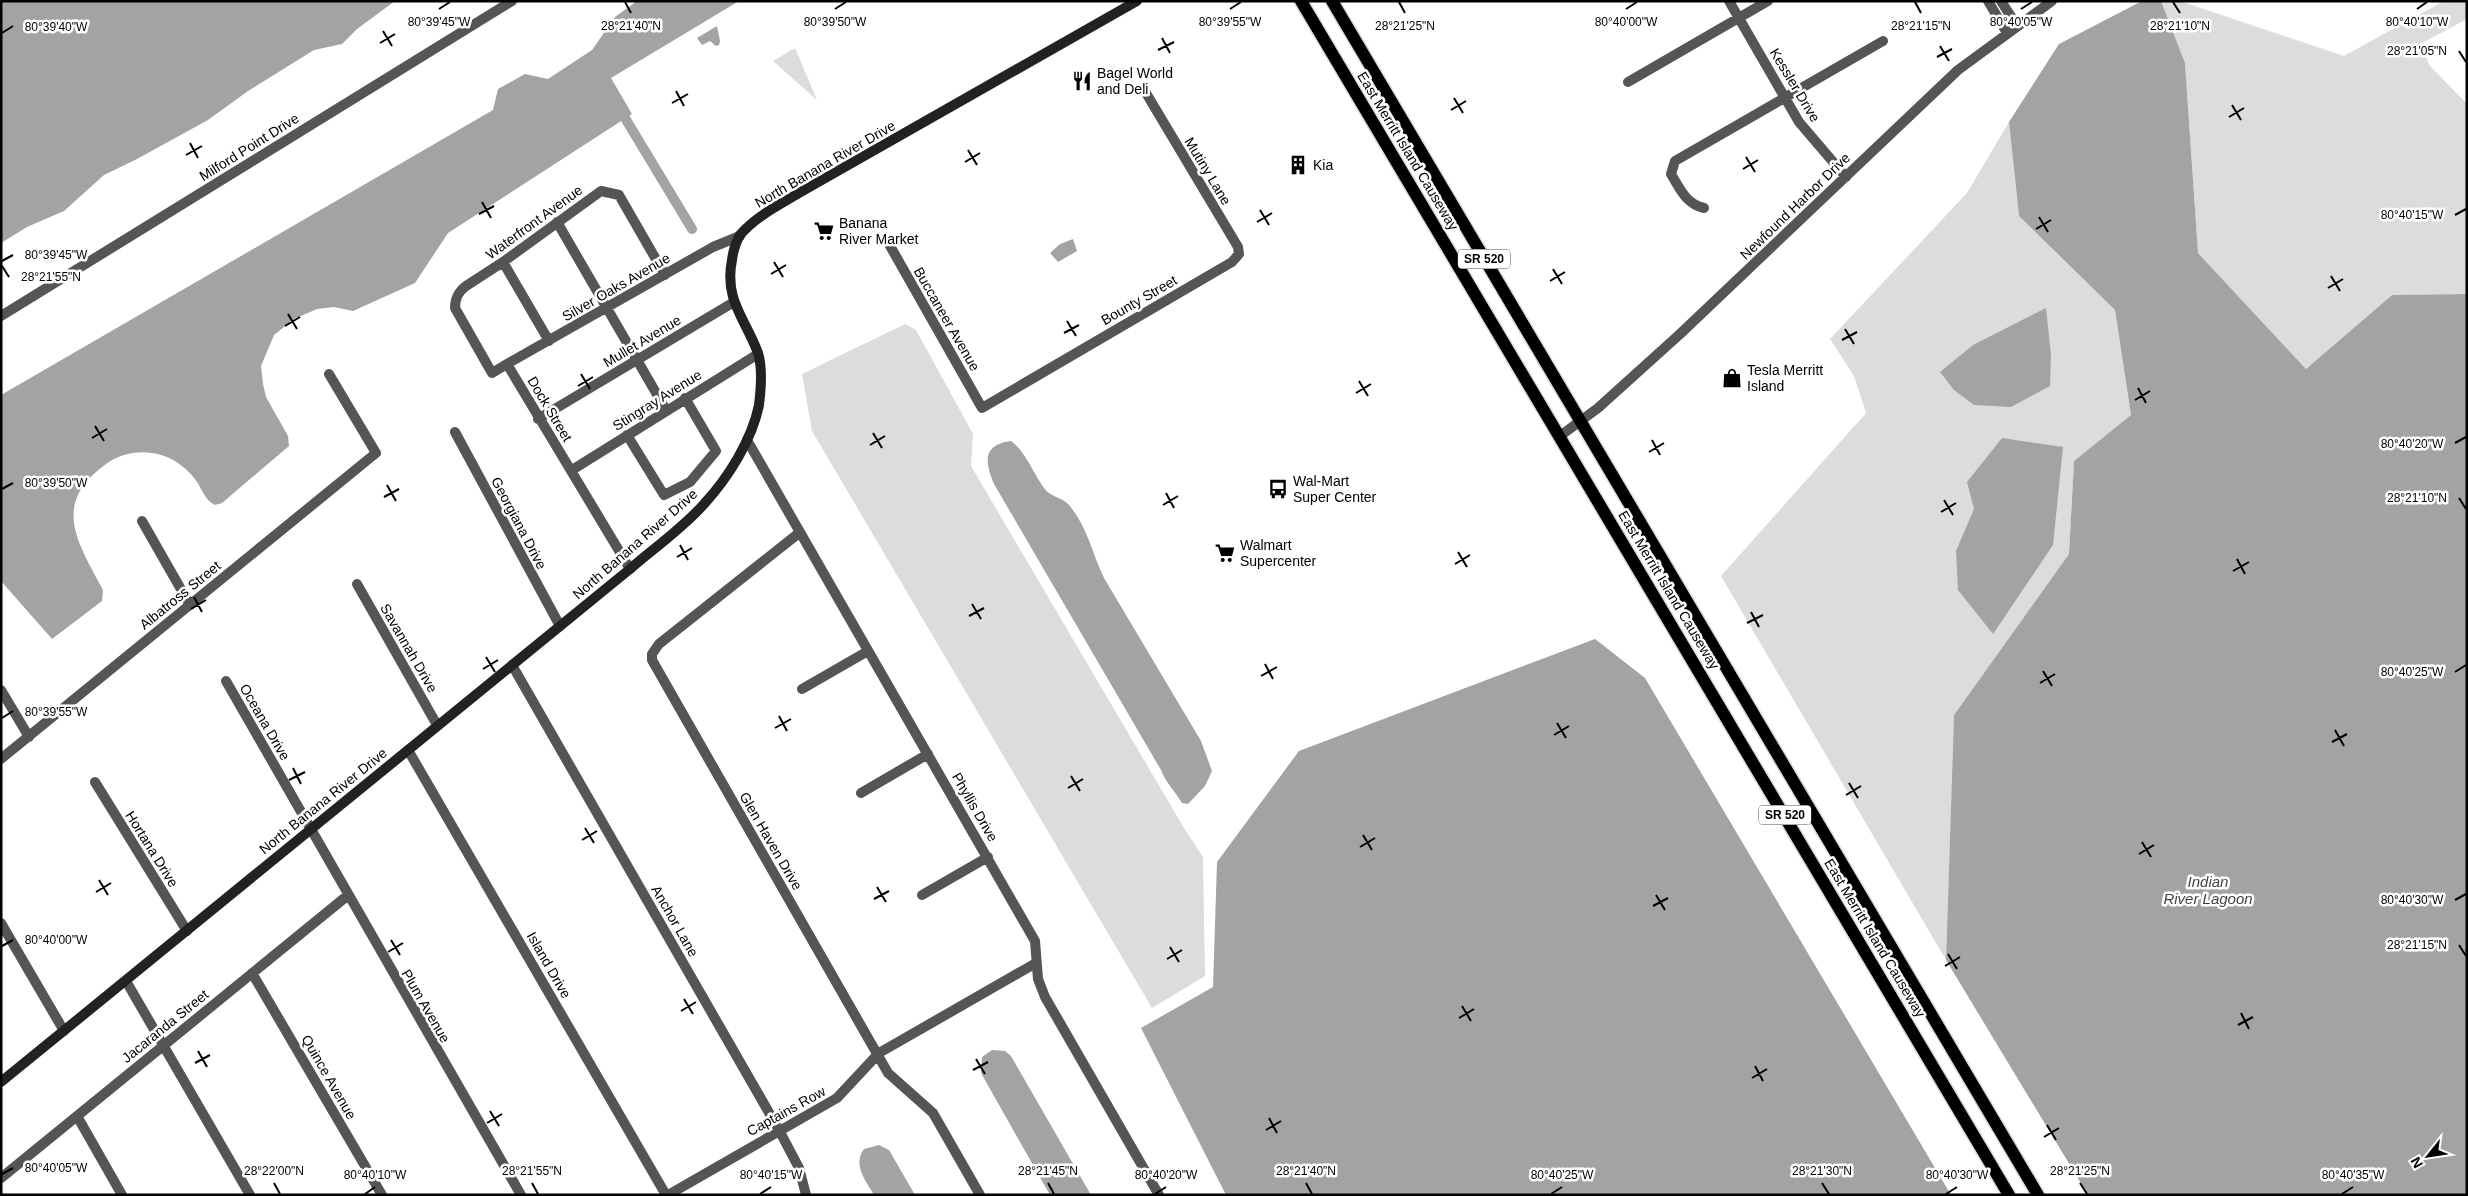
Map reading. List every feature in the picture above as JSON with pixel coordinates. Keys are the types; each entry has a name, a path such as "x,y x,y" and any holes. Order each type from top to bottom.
{"main road":[{"name":"East Merritt Island Causeway","path":"1301,1 2009,1195"},
{"name":"East Merritt Island Causeway","path":"1332,1 2038,1195"}],"street":[{"name":"Milford Point Drive","path":"1,316 512,1"},
{"name":"North Banana River Drive","path":"1,1082 630,569 704,504 728,473 747,440 758,408 762,384 758,354 734,302 729,273 740,236 762,216 783,203 1138,1"},
{"name":"Kessler Drive","path":"1729,1 1809,136 1846,177"},
{"path":"1628,82 1768,1"},
{"path":"1988,1 2007,33"},
{"path":"2001,1 2017,26"},
{"name":"Newfound Harbor Drive","path":"1560,436 1581,422 1718,299 1958,70 2052,1"},
{"path":"1704,208 1695,206 1686,198 1671,174 1675,161 1883,41"},
{"name":"Mutiny Lane","path":"1146,94 1238,247 1239,254 1232,262"},
{"name":"Waterfront Avenue","path":"507,364 492,373 455,308 457,295 466,286 503,262 601,191 619,195 665,275"},
{"path":"557,222 666,410"},
{"name":"Silver Oaks Avenue","path":"507,364 713,247 740,236"},
{"name":"Buccaneer Avenue","path":"889,244 982,408"},
{"path":"503,262 548,341"},
{"name":"Bounty Street","path":"982,408 1232,262"},
{"name":"Mullet Avenue","path":"538,419 734,302"},
{"name":"Stingray Avenue","path":"572,470 758,354"},
{"name":"Dock Street","path":"507,364 538,419 572,470 630,569"},
{"name":"Albatross Street","path":"1,759 376,453 329,374"},
{"path":"627,435 664,495 690,482 716,451 685,398"},
{"name":"Georgiana Drive","path":"455,432 560,626"},
{"name":"Phyllis Drive","path":"747,440 799,533 988,857 1035,942 1038,979 1045,997 1159,1195"},
{"path":"142,521 190,605"},
{"name":"Glen Haven Drive","path":"799,533 659,644 652,654 652,660 888,1072 933,1113 980,1195"},
{"name":"Savannah Drive","path":"356,584 437,725"},
{"path":"802,689 868,651"},
{"name":"Anchor Lane","path":"512,665 779,1130 799,1168 806,1195"},
{"name":"Oceana Drive","path":"226,681 311,828"},
{"path":"1,690 29,737"},
{"name":"Island Drive","path":"408,750 667,1195"},
{"path":"861,793 928,754"},
{"name":"Hortana Drive","path":"95,782 187,931"},
{"name":"Plum Avenue","path":"311,828 347,896 521,1195"},
{"path":"922,895 988,857"},
{"name":"Jacaranda Street","path":"1,1178 347,896"},
{"path":"1,923 64,1031"},
{"name":"Captains Row","path":"667,1195 837,1098 879,1054 1036,963"},
{"name":"Quince Avenue","path":"252,973 382,1195"},
{"path":"126,981 250,1195"},
{"path":"77,1116 122,1195"}],"shaded area":[{"path":"2161,1 2180,1 2344,56 2444,1 2467,1 2467,19 2420,44 2430,66 2467,104 2467,294 2392,295 2306,369 2198,253 2185,63"},
{"path":"795,48 817,100 773,61"},
{"path":"2009,122 2019,216 2115,310 2131,415 2074,461 2069,554 1954,715 1946,960 1721,576 1866,413 1854,376 1830,339 1967,193"},
{"path":"905,324 916,330 973,434 971,466 1184,828 1203,857 1205,976 1152,1008 812,431 802,374"}],"water":[{"path":"1,1 395,1 357,29 342,44 314,50 248,91 208,120 104,175 64,211 27,227 1,243"},
{"path":"637,1 739,1 611,78 632,114 448,233 415,283 353,311 334,307 317,309 294,319 274,335 261,366 263,384 266,397 288,436 289,446 222,503 215,505 209,501 197,482 181,465 154,453 139,452 118,457 106,464 89,479 79,494 74,509 74,524 85,555 103,590 102,601 52,639 1,581 1,395 493,110 498,89 525,74 548,79 592,50 615,17"},
{"name":"Indian River Lagoon","path":"2142,1 2161,1 2185,63 2198,253 2306,369 2392,295 2467,294 2467,1195 2088,1195 1946,960 1954,715 2069,554 2074,461 2131,415 2115,310 2019,216 2009,122 2059,44"},
{"path":"717,26 719,45 716,46 710,41 702,45 697,38"},
{"path":"1073,239 1077,251 1058,262 1050,253 1060,244"},
{"path":"2046,308 2051,355 2050,386 2011,407 1974,405 1954,390 1940,372 1973,345"},
{"path":"2002,438 2063,447 2053,545 1993,634 1958,590 1956,551 1974,509 1967,482"},
{"path":"1011,441 1025,457 1047,491 1066,502 1075,513 1085,531 1104,578 1201,741 1212,771 1205,786 1188,804 1182,803 1165,779 994,484 989,469 988,456 995,446"},
{"path":"1595,639 1645,678 1951,1195 1226,1195 1141,1028 1213,987 1217,862 1299,751"},
{"path":"992,1050 1005,1051 1011,1056 1091,1195 1050,1195 981,1073 982,1057"},
{"path":"879,1145 889,1150 915,1195 874,1195 861,1173 859,1161 864,1149"}],"waterway":[{"path":"625,118 692,229"}],"place":[{"name":"Bagel World and Deli","path":"1082,81"},
{"name":"Kia","path":"1298,165"},
{"name":"Banana River Market","path":"824,231"},
{"name":"Tesla Merritt Island","path":"1732,378"},
{"name":"Wal-Mart Super Center","path":"1278,489"},
{"name":"Walmart Supercenter","path":"1225,553"}]}
